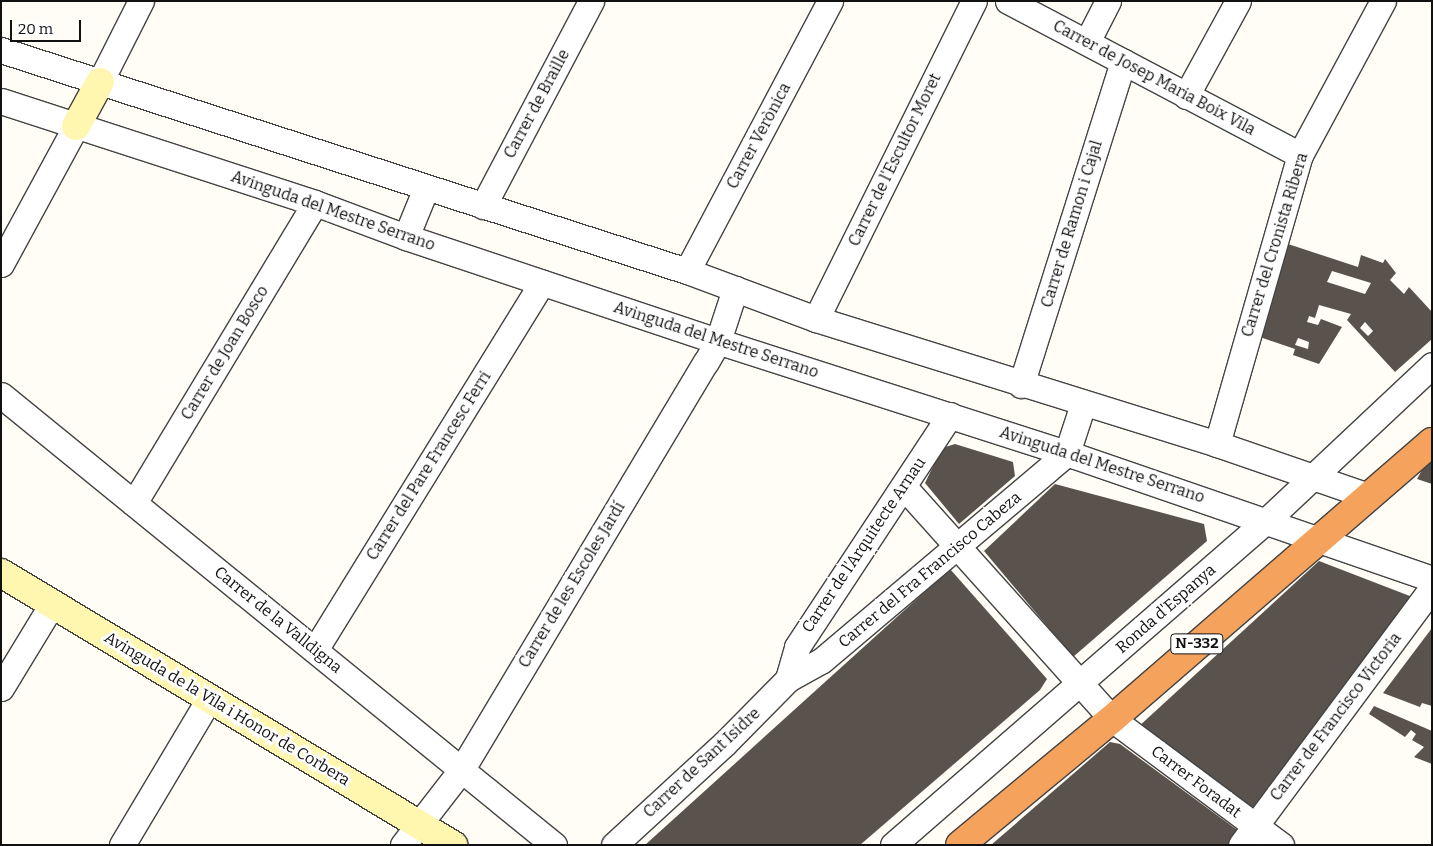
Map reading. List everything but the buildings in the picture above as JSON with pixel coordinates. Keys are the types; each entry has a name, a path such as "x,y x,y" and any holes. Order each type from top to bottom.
{"highway":[{"name":"N-332","path":"960,845 1112,719 1317,538 1432,442"}],"street":[{"path":"1,264 100,82 141,1"},
{"name":"Carrer de Braille","path":"483,206 591,1"},
{"name":"Carrer Verònica","path":"688,271 830,1"},
{"name":"Carrer de l'Escultor Moret","path":"816,319 974,1"},
{"name":"Carrer de Josep Maria Boix Vila","path":"1008,1 1300,155"},
{"path":"1086,42 1108,1"},
{"path":"1186,96 1238,1"},
{"name":"Carrer del Cronista Ribera","path":"1217,444 1300,155 1382,1"},
{"path":"1,50 688,271 816,319 1022,385 1217,444 1311,478 1368,496"},
{"name":"Carrer de Ramon i Cajal","path":"1022,385 1123,62"},
{"name":"Avinguda del Mestre Serrano","path":"1,101 315,203 406,237 718,341 1067,453 1267,520 1432,579"},
{"path":"406,237 426,188"},
{"name":"Carrer de Joan Bosco","path":"134,503 315,203"},
{"name":"Carrer del Pare Francesc Ferri","path":"315,650 542,282"},
{"name":"Carrer de les Escoles Jardí","path":"402,845 421,825 462,769 718,341 736,289"},
{"name":"Ronda d'Espanya","path":"893,845 1267,520 1432,365"},
{"name":"Carrer de la Valldigna","path":"1,395 554,845"},
{"path":"1067,453 1083,404"},
{"name":"Carrer de l'Arquitecte Arnau","path":"788,679 797,647 950,416"},
{"name":"Carrer del Fra Francisco Cabeza","path":"788,679 821,661 958,548 1067,453"},
{"name":"Carrer Foradat","path":"904,487 1112,719 1248,835 1281,845"},
{"name":"Avinguda de la Vila i Honor de Corbera","path":"1,573 209,700 453,845"},
{"name":"Carrer de Francisco Victoria","path":"1248,835 1432,588"},
{"path":"1,688 52,604"},
{"name":"Carrer de Sant Isidre","path":"614,845 724,744 788,679"},
{"path":"122,845 209,700"}]}
